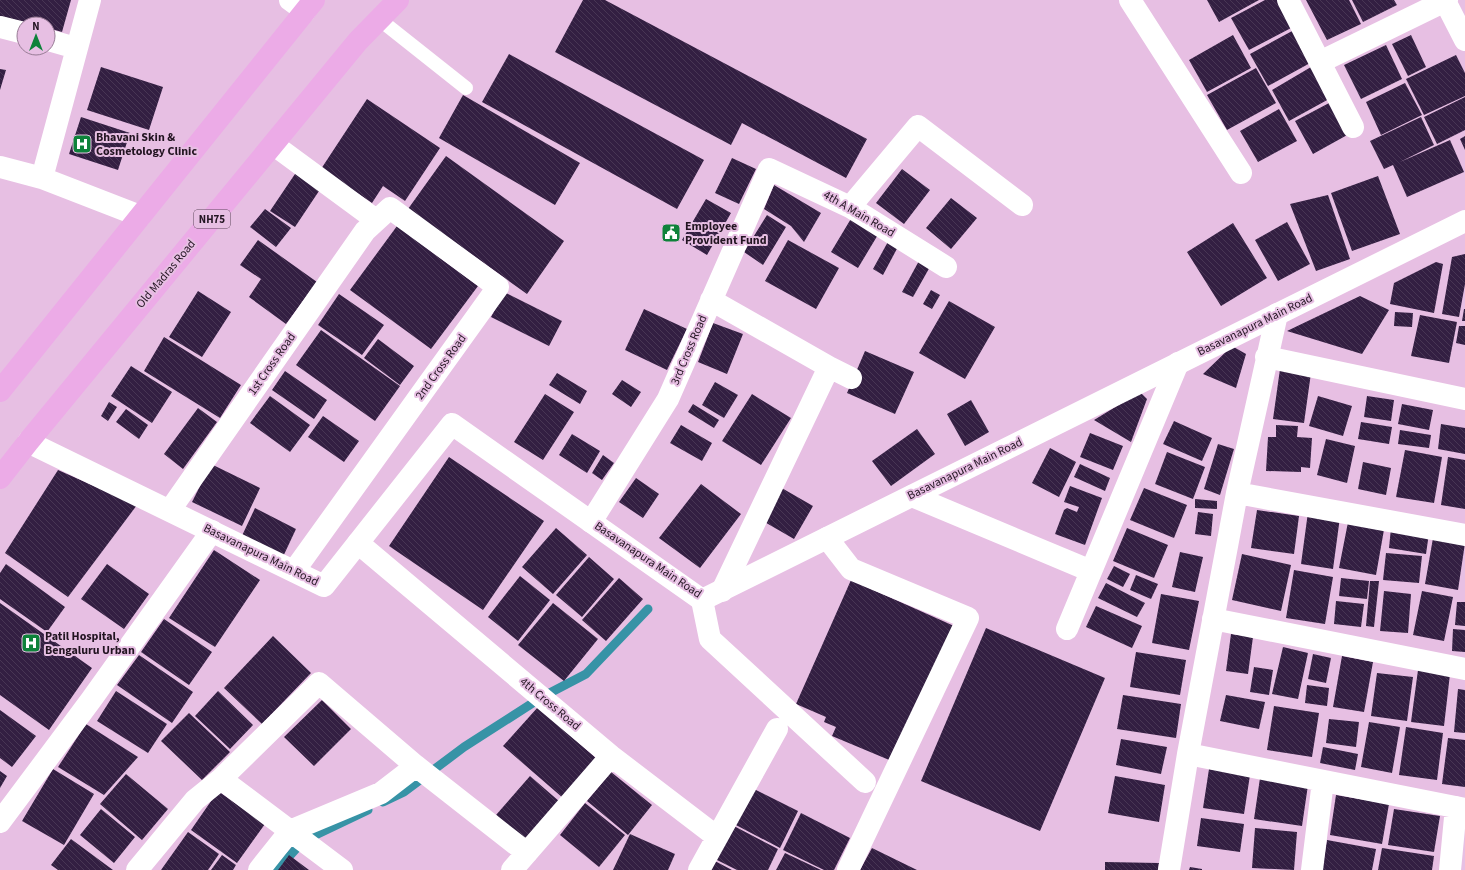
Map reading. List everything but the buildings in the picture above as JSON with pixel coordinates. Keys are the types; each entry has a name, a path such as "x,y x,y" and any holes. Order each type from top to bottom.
{"highway":[{"name":"Old Madras Road","path":"0,478 358,41 398,0"},
{"path":"0,391 140,216 303,4"}],"street":[{"path":"42,178 90,0"},
{"path":"1130,0 1241,173"},
{"path":"1288,0 1354,127"},
{"path":"1320,62 1446,0 1465,40"},
{"path":"0,27 16,31"},
{"path":"56,42 76,48"},
{"path":"850,206 918,126 1022,205"},
{"path":"274,145 376,220"},
{"path":"0,167 42,178 140,216"},
{"name":"4th A Main Road","path":"769,169 850,206 946,266"},
{"name":"3rd Cross Road","path":"591,522 668,399 769,169"},
{"name":"2nd Cross Road","path":"294,571 498,287 390,208 376,220"},
{"name":"1st Cross Road","path":"170,510 357,243 376,220"},
{"name":"Basavanapura Main Road","path":"28,442 324,586 452,424 702,600 1465,221"},
{"path":"711,300 851,378"},
{"path":"1169,870 1188,754 1237,493 1266,357 1277,314"},
{"path":"1266,357 1465,399"},
{"path":"1067,629 1178,363"},
{"path":"722,591 829,367"},
{"path":"1237,493 1465,535"},
{"path":"912,496 1091,571"},
{"path":"0,822 92,700 212,531"},
{"path":"828,538 851,569 968,618 848,870"},
{"name":"4th Cross Road","path":"358,543 611,756 717,837"},
{"path":"702,600 710,639 865,782"},
{"path":"1214,618 1465,669"},
{"path":"137,870 194,800 221,779 318,683 416,766 527,854"},
{"path":"699,870 777,729"},
{"path":"1188,754 1461,808 1450,870"},
{"path":"512,870 611,756"},
{"path":"259,870 290,831 381,793 416,766"},
{"path":"221,779 342,870"},
{"path":"1312,870 1323,781"}],"lane":[{"path":"379,19 466,88"}],"waterway":[{"path":"383,802 404,792 464,747 542,697 586,674 648,609"},
{"path":"277,870 303,841 368,810"}],"place":[{"name":"Bhavani Skin & Cosmetology Clinic","path":"82,144"},
{"name":"Employee Provident Fund","path":"671,233"},
{"name":"Patil Hospital, Bengaluru Urban","path":"31,643"}]}
